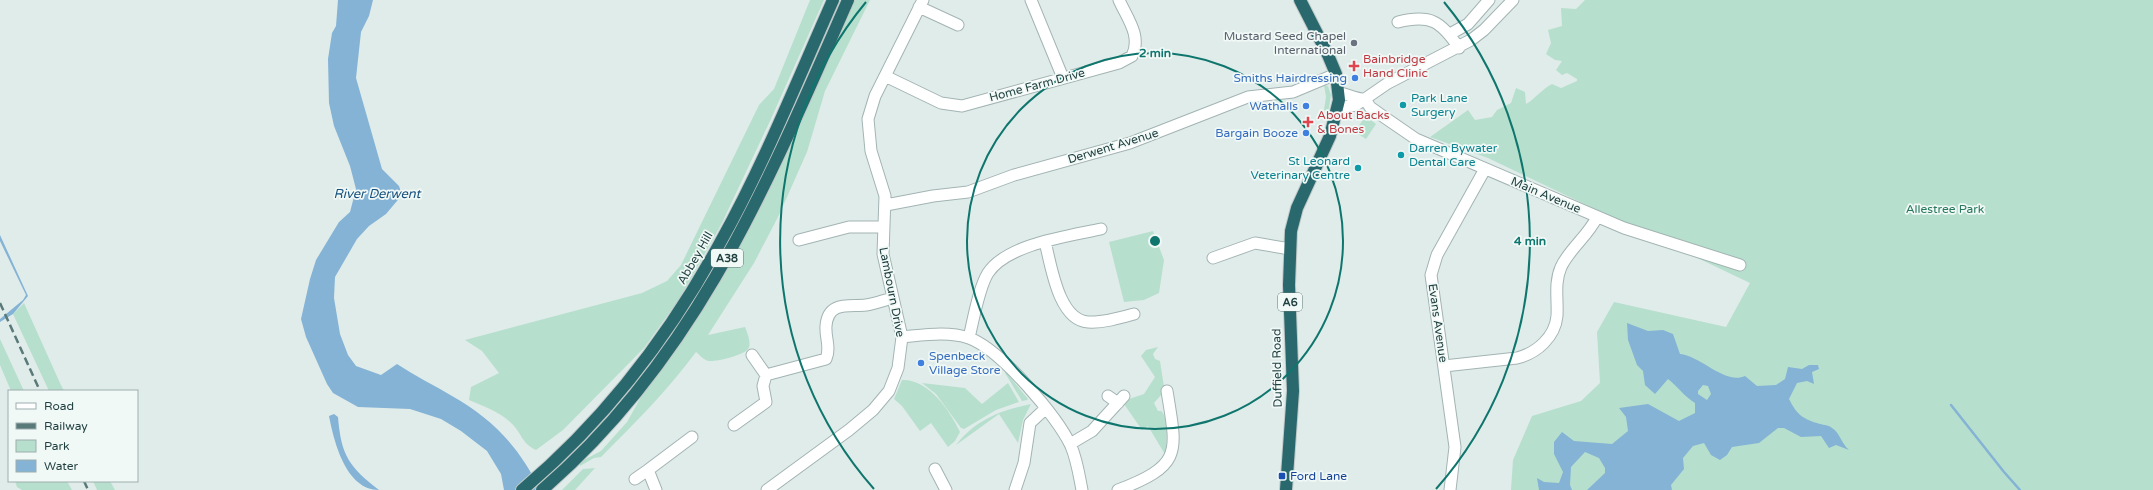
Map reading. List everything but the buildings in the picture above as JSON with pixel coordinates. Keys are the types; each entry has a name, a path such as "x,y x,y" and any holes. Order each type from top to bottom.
{"highway":[{"name":"Abbey Hill","path":"522,490 544,471 592,424 669,327 694,287 745,196 833,0"},
{"name":"A38","path":"542,490 604,431 642,386 678,338 707,293 757,201 848,0"},
{"name":"Duffield Road","path":"1286,490 1293,391 1289,285 1291,231 1297,208 1330,136 1339,108 1339,93 1336,74 1300,0"}],"street":[{"path":"1031,0 1063,78"},
{"name":"Home Farm Drive","path":"885,76 941,103 954,106 969,104 999,94 1119,63 1132,56 1137,42 1136,35 1118,0"},
{"path":"1450,34 1468,24 1489,0"},
{"path":"1339,108 1352,106 1388,83 1459,48 1484,30 1513,0"},
{"path":"921,3 958,25"},
{"name":"Lambourn Drive","path":"766,490 849,430 882,401 889,391 898,368 902,337 883,254 883,227 886,205 882,185 871,151 868,127 870,109 921,3"},
{"path":"1398,22 1426,19 1440,25 1450,34 1459,48"},
{"name":"Derwent Avenue","path":"886,205 928,196 968,192 1014,175 1130,143 1248,98 1293,92 1336,74"},
{"path":"1339,93 1347,94 1358,99 1365,99"},
{"name":"Main Avenue","path":"1365,99 1370,107 1415,138 1485,169 1596,217 1668,243 1740,265"},
{"name":"Evans Avenue","path":"1450,490 1455,447 1432,280 1432,270 1443,245 1485,169"},
{"path":"1444,366 1517,358 1529,354 1543,344 1551,334 1556,318 1556,290 1560,271 1566,259 1590,231 1596,217"},
{"path":"798,240 849,227 883,227"},
{"path":"969,338 988,273 1004,258 1019,250 1045,242 1101,229"},
{"path":"1045,242 1061,298 1073,316 1087,322 1134,314"},
{"path":"1213,258 1255,243 1290,249"},
{"path":"766,376 826,359 829,348 826,324 830,314 839,306 847,304 867,305 893,298"},
{"path":"902,337 946,334 969,338 990,349 1015,372 1045,409 1070,444 1078,467 1082,490"},
{"path":"752,355 766,376"},
{"path":"734,425 766,402 763,386 766,376"},
{"path":"1070,444 1092,431 1121,400 1108,396"},
{"path":"1118,490 1144,479 1168,462 1172,453 1174,441 1165,397"},
{"path":"1015,490 1024,463 1030,424 1045,409"},
{"path":"635,479 692,437"},
{"path":"935,469 946,490"},
{"path":"648,470 656,490"}],"green space":[{"path":"810,0 824,0 771,119 722,223 680,298 644,348 563,430 536,450 531,447 524,441 515,427 507,419 469,400 471,387 499,373 482,351 465,340 642,293 667,281 681,265 759,105 774,89"},
{"path":"854,0 870,0 825,91 807,152 779,215 754,263 708,335 745,327 749,341 748,349 736,356 713,361 705,360 696,352 662,393 601,457 594,458 580,466 580,462 601,451 627,422 646,388 673,353 725,273 776,175"},
{"name":"Allestree Park","path":"1585,0 2153,0 2153,490 1511,490 1513,460 1532,416 1581,401 1600,383 1597,332 1614,302 1726,327 1750,283 1488,158 1430,137 1468,110 1475,120 1492,117 1497,110 1511,103 1516,88 1525,92 1526,104 1552,84 1561,88 1577,81 1577,79 1567,73 1562,75 1556,70 1562,61 1555,60 1546,54 1551,43 1548,30 1562,26 1561,8 1576,9"},
{"path":"1324,85 1328,86 1331,95 1329,108 1327,111 1324,110 1326,97"},
{"path":"1364,118 1368,118 1376,124 1366,139 1355,132"},
{"path":"1153,231 1164,260 1159,293 1144,300 1124,302 1109,242"},
{"path":"24,303 64,390 49,390 13,314"},
{"path":"0,339 24,390 11,390 0,365"},
{"path":"1158,347 1153,354 1155,359 1160,361 1164,387 1161,388 1161,395 1154,403 1158,411 1161,411 1164,414 1166,425 1166,456 1148,426 1142,430 1124,404 1129,399 1144,394 1155,377 1141,356 1146,350"},
{"path":"1006,372 1028,399 1027,400 1022,401 1005,373"},
{"path":"902,380 912,381 930,390 951,415 960,432 955,441 948,447 931,423 920,431 902,406 894,399"},
{"path":"922,383 965,388 982,404 1008,383 1019,402 996,410 964,429 961,428 936,394"},
{"path":"1031,404 1023,420 1018,443 999,414 956,445 963,436 989,417 1009,409"},
{"path":"595,468 575,490 562,490 583,469"},
{"path":"15,482 68,482 72,490 22,490 17,487"},
{"path":"93,482 111,482 115,490 97,490"}],"water":[{"name":"River Derwent","path":"338,0 373,0 369,16 361,32 356,78 382,169 399,186 402,195 386,214 369,226 357,239 335,277 334,298 340,334 348,355 356,366 381,375 397,364 480,414 504,436 514,448 524,461 540,490 504,490 501,474 487,451 461,431 441,419 410,409 358,407 333,393 327,384 306,337 301,319 316,260 339,222 350,212 356,189 350,166 334,126 329,103 328,59 332,33 336,26"},
{"path":"0,235 28,296 13,314 0,322 0,319 23,300 26,295 0,241"},
{"path":"1627,323 1648,331 1663,330 1673,334 1680,354 1688,356 1729,377 1737,378 1745,376 1757,386 1776,385 1785,379 1788,367 1802,369 1809,365 1818,365 1819,369 1812,372 1814,384 1807,381 1797,383 1789,399 1801,416 1814,422 1829,426 1835,430 1849,450 1836,445 1829,448 1821,436 1801,437 1784,428 1778,428 1759,443 1732,447 1727,455 1720,460 1711,455 1704,443 1693,446 1683,458 1684,469 1671,485 1672,490 1587,490 1605,473 1605,468 1599,458 1585,452 1571,467 1570,485 1572,490 1539,490 1537,478 1544,482 1559,483 1563,472 1554,454 1554,442 1562,432 1574,441 1612,444 1628,431 1626,417 1619,408 1648,404 1679,421 1695,413 1695,403 1668,379 1655,394 1645,385 1643,371 1637,365 1628,340","holes":["1703,385 1708,386 1711,394 1707,400 1698,394 1698,391"]},
{"path":"334,414 338,417 341,441 348,459 360,474 379,490 368,488 358,482 344,463 334,439 329,416"}],"waterway":[{"path":"1951,405 2020,490"}],"railway":[{"path":"0,303 40,390"},
{"path":"84,482 88,490"}],"place":[{"name":"Mustard Seed Chapel International","path":"1354,43"},
{"name":"Bainbridge Hand Clinic","path":"1354,66"},
{"name":"Smiths Hairdressing","path":"1355,78"},
{"name":"Park Lane Surgery","path":"1403,105"},
{"name":"Wathalls","path":"1306,106"},
{"name":"About Backs & Bones","path":"1308,122"},
{"name":"Bargain Booze","path":"1306,133"},
{"name":"Darren Bywater Dental Care","path":"1401,155"},
{"name":"St Leonard Veterinary Centre","path":"1358,168"},
{"name":"Spenbeck Village Store","path":"921,363"},
{"name":"Ford Lane","path":"1282,476"}]}
